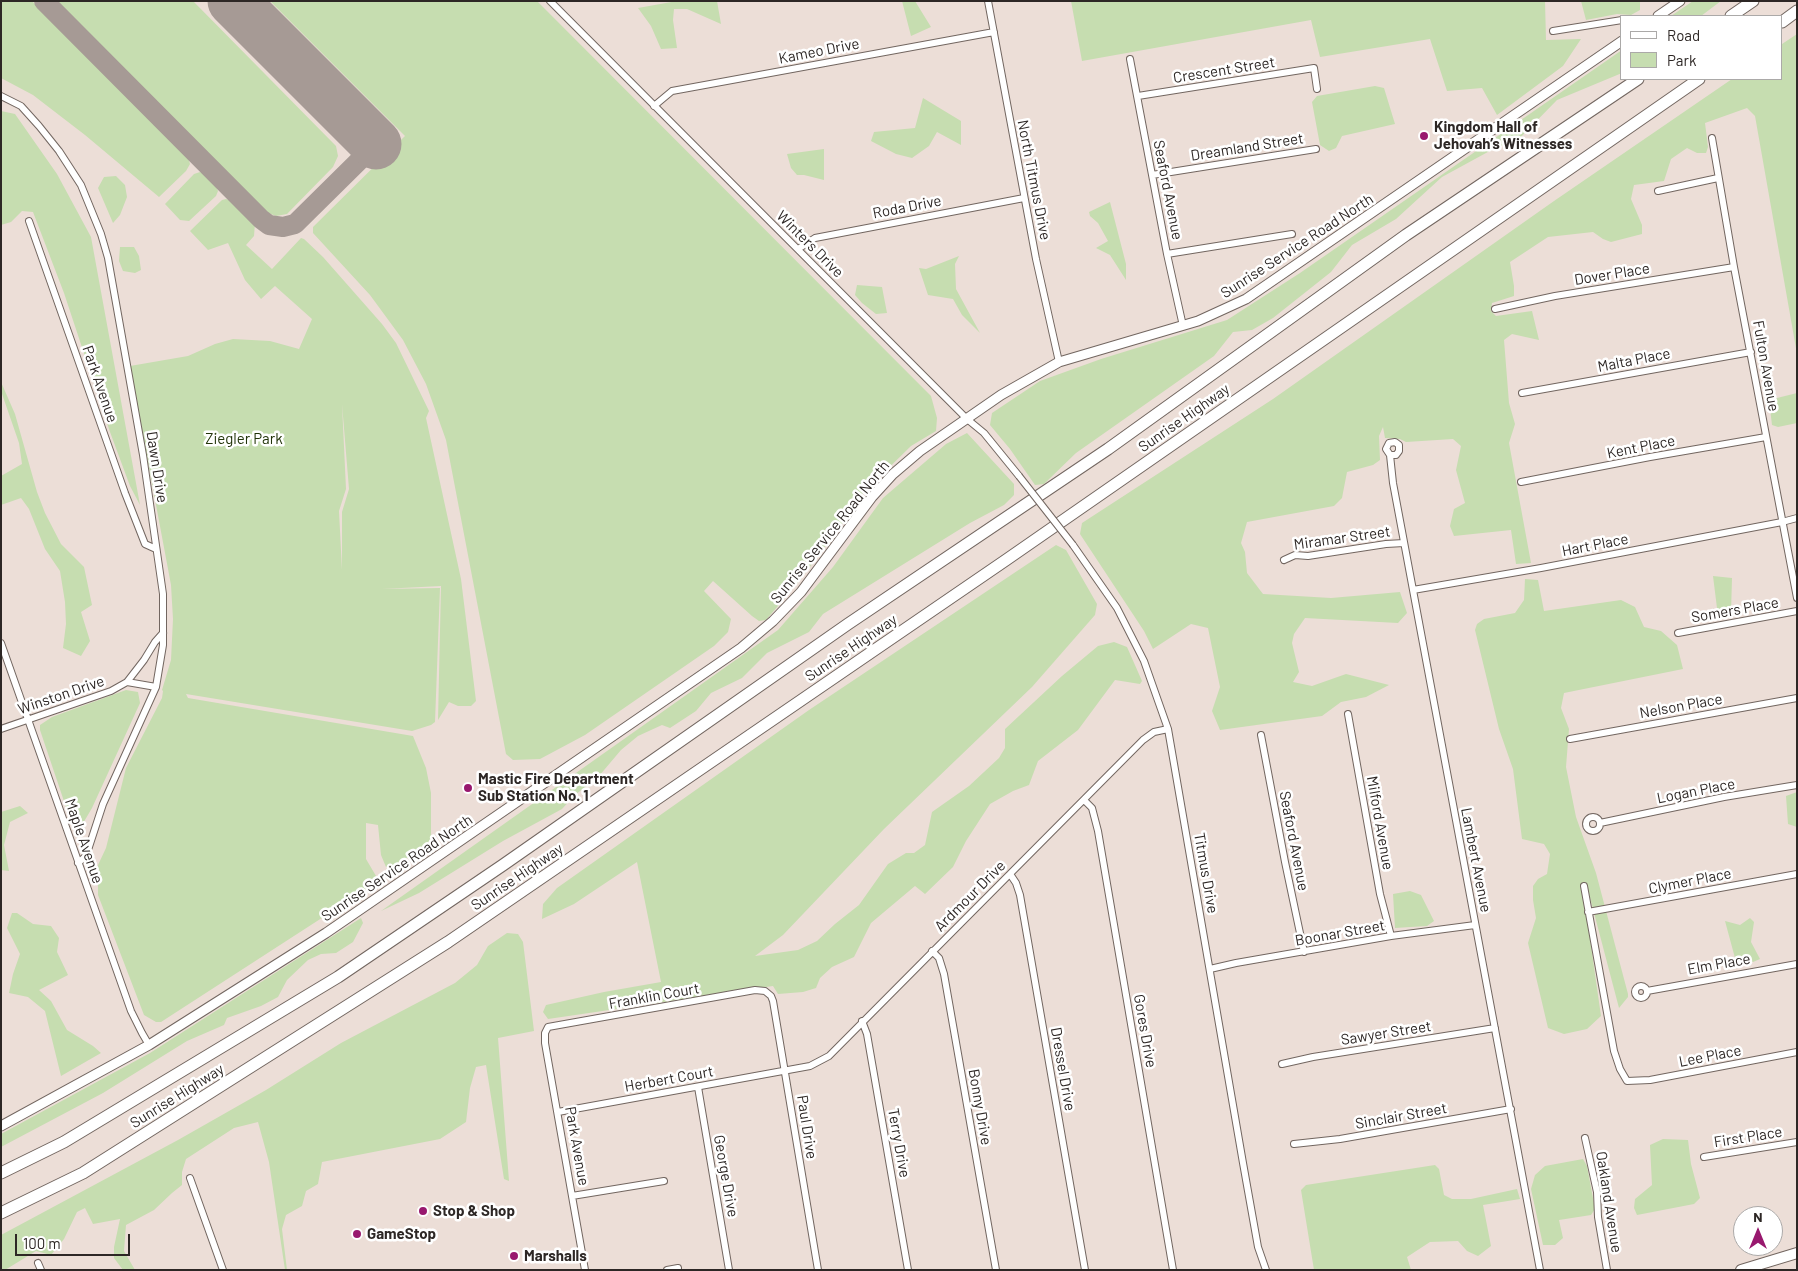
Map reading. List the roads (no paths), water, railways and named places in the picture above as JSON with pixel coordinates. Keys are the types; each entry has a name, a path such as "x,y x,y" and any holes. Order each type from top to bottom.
{"highway":[{"path":"1732,15 1753,1"},
{"path":"1783,21 1797,11"},
{"name":"Sunrise Highway","path":"1,1173 64,1142 338,977 503,865 848,624 1108,449 1406,235 1637,80"},
{"name":"Sunrise Highway","path":"1,1213 83,1173 448,942 1006,560 1698,80"}],"main road":[{"path":"1741,1270 1797,1253"}],"street":[{"name":"Winters Drive","path":"550,1 967,419 984,433 1046,510"},
{"name":"North Titmus Drive","path":"988,1 1024,198 1058,362"},
{"path":"1659,15 1680,1"},
{"path":"1553,31 1620,20"},
{"name":"Kameo Drive","path":"654,106 672,92 994,32"},
{"name":"Sunrise Service Road North","path":"1,1126 150,1044 326,933 741,648 774,621 801,592 872,497 893,474 920,451 1008,391 1058,362 1184,326 1225,310 1262,289 1620,42"},
{"name":"Seaford Avenue","path":"1130,59 1167,254 1184,326"},
{"name":"Crescent Street","path":"1138,96 1314,68 1317,89"},
{"name":"Dawn Drive","path":"1,96 21,106 59,151 81,186 101,234 108,258 143,455 164,605 163,654 156,688 103,804 86,856 78,864"},
{"name":"Fulton Avenue","path":"1712,138 1734,267 1797,598"},
{"name":"Dreamland Street","path":"1152,175 1316,149"},
{"path":"1658,191 1718,178"},
{"name":"Roda Drive","path":"798,249 815,238 1024,198"},
{"name":"Park Avenue","path":"30,221 125,493 145,544 156,549"},
{"path":"1167,254 1292,234"},
{"name":"Dover Place","path":"1495,309 1555,296 1734,267"},
{"name":"Malta Place","path":"1522,394 1751,352"},
{"name":"Kent Place","path":"1521,482 1766,438"},
{"name":"Lambert Avenue","path":"1390,455 1392,483 1540,1270"},
{"name":"Titmus Drive","path":"1046,510 1118,608 1144,661 1168,729 1242,1164 1258,1247 1266,1270"},
{"name":"Hart Place","path":"1413,590 1542,568 1797,518"},
{"name":"Miramar Street","path":"1284,560 1295,555 1308,556 1404,543"},
{"name":"Somers Place","path":"1678,633 1797,611"},
{"name":"Winston Drive","path":"1,729 111,691 127,682 163,633"},
{"name":"Maple Avenue","path":"1,643 131,1011 150,1044"},
{"name":"Winston Drive","path":"127,682 156,688"},
{"name":"Nelson Place","path":"1570,739 1797,698"},
{"name":"Milford Avenue","path":"1348,714 1380,894 1391,936"},
{"name":"Ardmour Drive","path":"785,1071 810,1066 829,1056 1143,740 1154,732 1168,729"},
{"name":"Seaford Avenue","path":"1261,735 1304,952"},
{"name":"Logan Place","path":"1600,823 1724,797 1797,785"},
{"name":"Gores Drive","path":"1084,800 1092,808 1098,832 1173,1270"},
{"name":"Dressel Drive","path":"1010,874 1016,883 1020,895 1085,1270"},
{"name":"Clymer Place","path":"1588,912 1797,874"},
{"path":"1584,886 1588,912"},
{"name":"Lee Place","path":"1588,912 1614,1051 1620,1069 1627,1081 1650,1080 1797,1052"},
{"name":"Boonar Street","path":"1210,969 1391,936 1475,924"},
{"name":"Bonny Drive","path":"932,951 939,958 944,974 996,1270"},
{"name":"Elm Place","path":"1646,991 1797,964"},
{"name":"Franklin Court","path":"548,1027 755,990 765,992"},
{"name":"Paul Drive","path":"765,992 771,996 773,1001 818,1270"},
{"name":"Terry Drive","path":"862,1021 867,1034 908,1270"},
{"name":"Park Avenue","path":"548,1027 545,1033 546,1043 585,1270"},
{"name":"Sawyer Street","path":"1282,1064 1313,1057 1495,1028"},
{"name":"Herbert Court","path":"558,1112 785,1071"},
{"name":"George Drive","path":"698,1087 730,1270"},
{"name":"Sinclair Street","path":"1294,1144 1340,1139 1511,1109"},
{"name":"Oakland Avenue","path":"1585,1138 1597,1192 1598,1217 1607,1270"},
{"name":"First Place","path":"1704,1157 1797,1142"},
{"path":"190,1178 223,1270"},
{"path":"572,1196 664,1180"},
{"path":"667,1270 678,1268"}],"place":[{"name":"Kingdom Hall of Jehovah’s Witnesses","path":"1424,136"},
{"name":"Mastic Fire Department Sub Station No. 1","path":"468,788"},
{"name":"Stop & Shop","path":"423,1211"},
{"name":"GameStop","path":"357,1234"},
{"name":"Marshalls","path":"514,1256"}],"park label":[{"name":"Ziegler Park","path":"244,439"}]}
